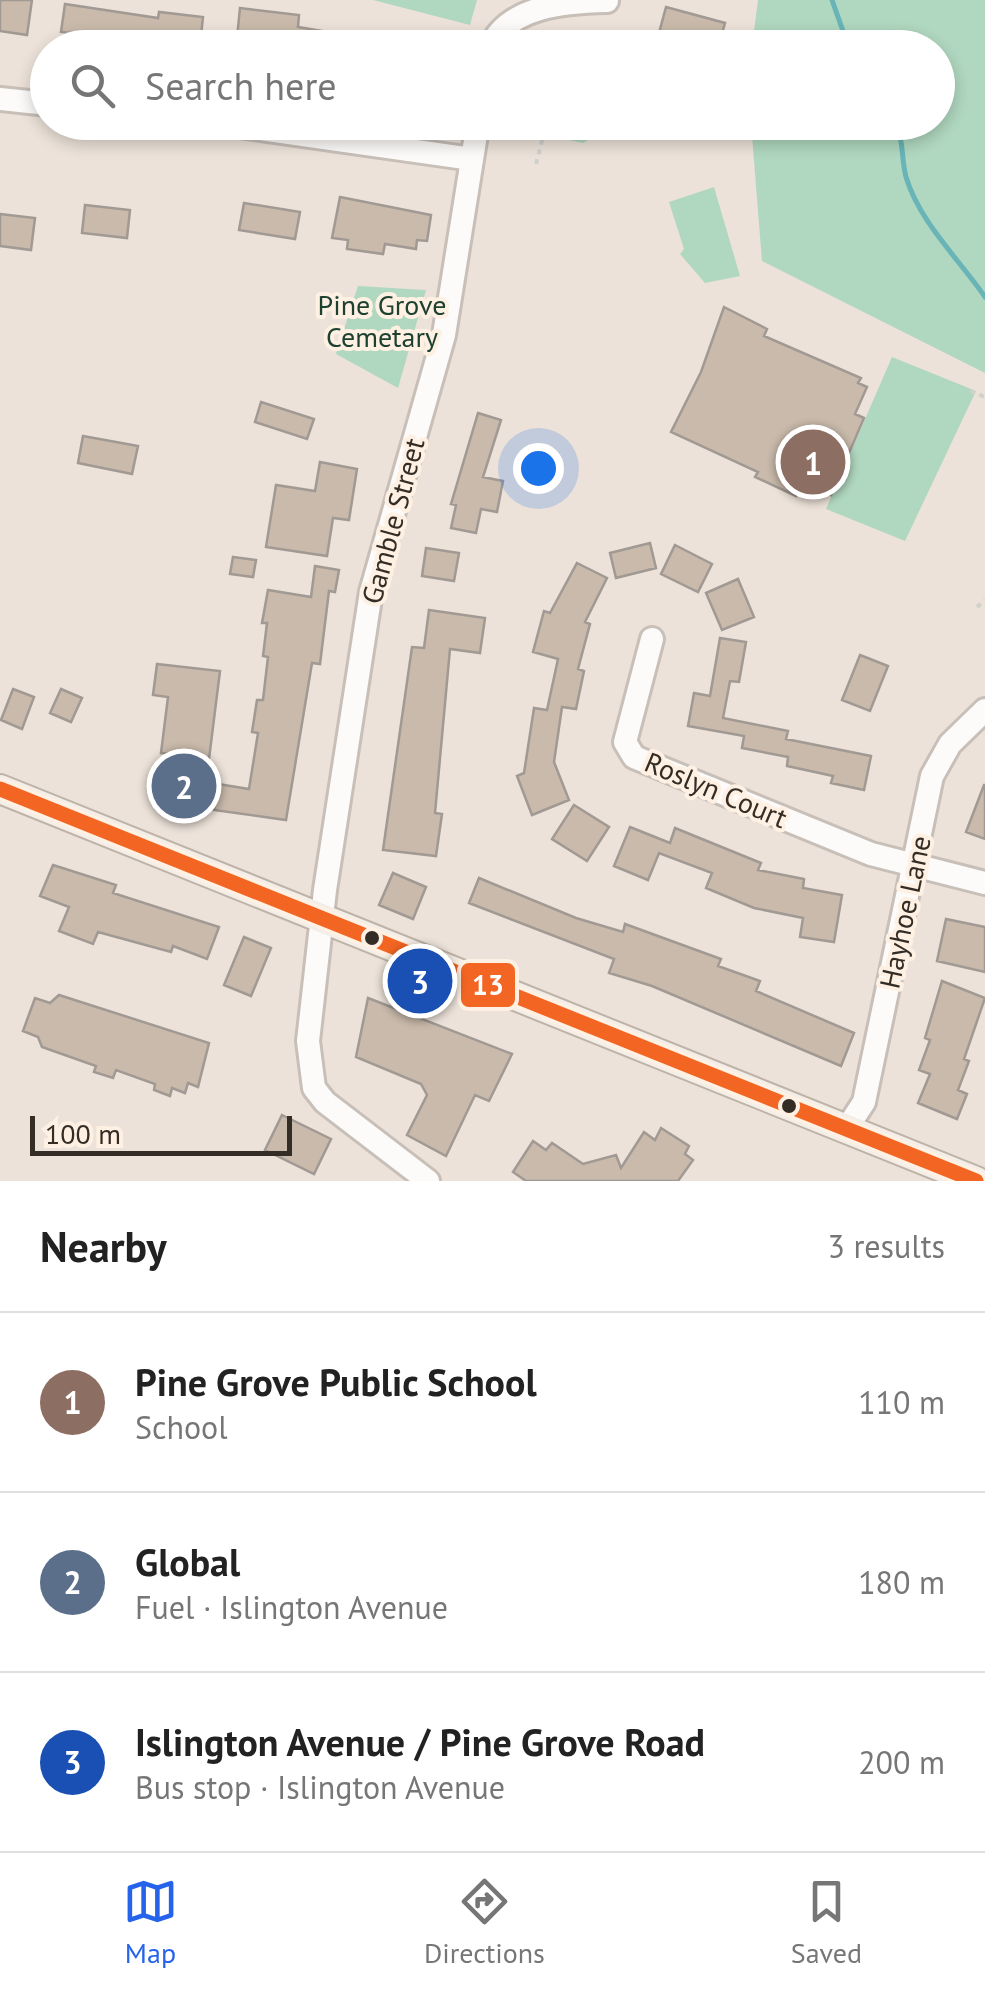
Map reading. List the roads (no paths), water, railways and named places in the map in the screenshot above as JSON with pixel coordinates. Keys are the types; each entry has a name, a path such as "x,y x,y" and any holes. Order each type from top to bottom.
{"main road":[{"path":"0,789 323,922 976,1181"}],"street":[{"path":"505,30 527,13 561,2 608,1"},
{"path":"0,99 30,102"},
{"path":"338,140 472,159"},
{"name":"Gamble Street","path":"428,1181 346,1120 314,1088 308,1041 371,592 444,335 475,140"},
{"name":"Roslyn Court","path":"652,639 625,742 634,757 914,868 985,883"},
{"name":"Hayhoe Lane","path":"847,1128 864,1102 936,764 985,710"}],"waterway":[{"path":"832,0 843,30"},
{"path":"901,140 912,194 930,225 985,297"}],"place":[{"name":"Pine Grove Public School","path":"813,462"},
{"name":"Global","path":"184,786"},
{"name":"Islington Avenue / Pine Grove Road","path":"420,981"}],"park label":[{"name":"Pine Grove Cemetary","path":"382,321"}]}
